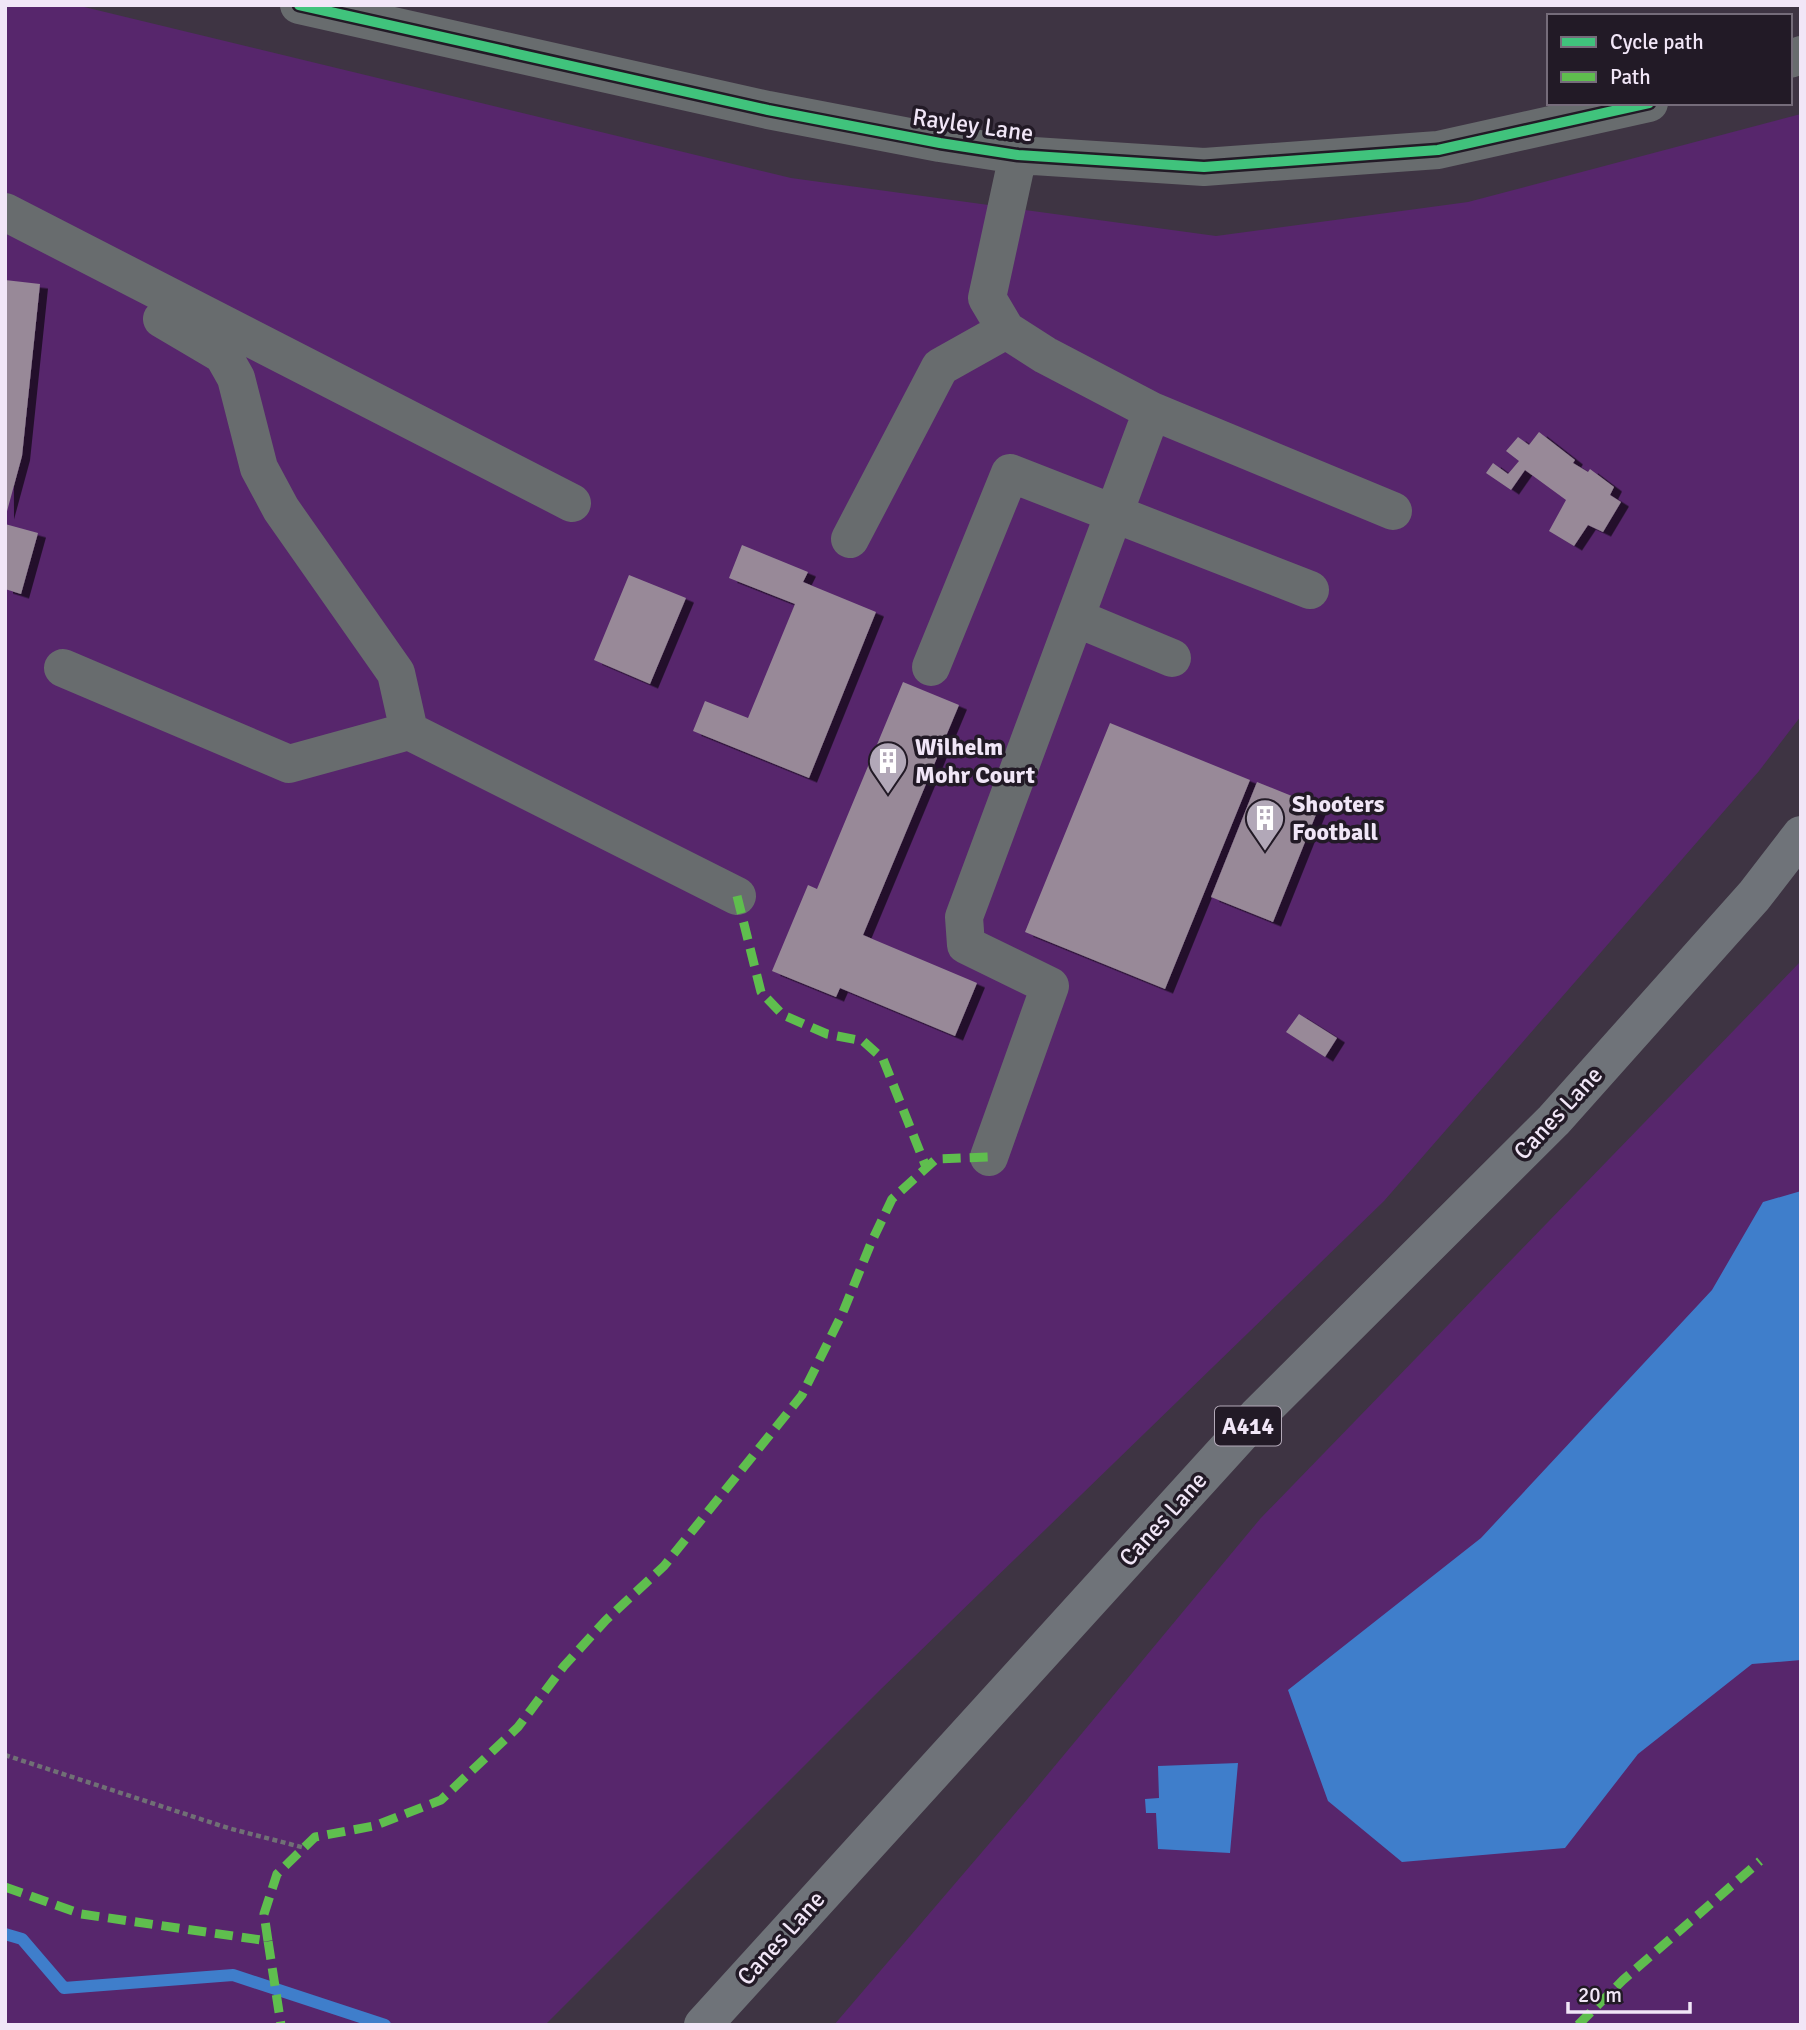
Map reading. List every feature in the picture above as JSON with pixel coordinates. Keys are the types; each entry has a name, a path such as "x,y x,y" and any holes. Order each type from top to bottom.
{"highway":[{"name":"Canes Lane","path":"703,2025 1257,1416 1554,1120 1754,895 1801,835"}],"street":[{"name":"Rayley Lane","path":"299,5 768,110 1018,155 1204,167 1438,150 1640,105"},
{"path":"1018,155 987,298 1006,330 1045,355 1152,411 1393,511"},
{"path":"5,212 572,503"},
{"path":"71,246 73,266 223,355 236,379 259,468 281,509 396,673 409,731"},
{"path":"850,539 940,367 1006,330"},
{"path":"989,1157 1050,986 966,945 964,917 1152,411"},
{"path":"931,667 1010,473 1310,590"},
{"path":"1076,618 1172,658"},
{"path":"63,668 289,764 409,731 737,896"}],"path":[{"path":"5,1755 228,1828 305,1848"}],"shaded area":[{"path":"5,5 76,5 791,178 1216,236 1468,202 1801,114 1801,716 1759,771 1384,1201 880,1690 545,2025 5,2025"},
{"path":"1801,961 1801,2025 834,2025 1024,1803 1260,1519"}],"water":[{"path":"1801,1191 1801,1660 1752,1664 1638,1754 1565,1848 1402,1862 1328,1801 1288,1690 1481,1538 1712,1290 1763,1202"},
{"path":"1238,1763 1230,1853 1158,1849 1156,1813 1146,1813 1145,1799 1159,1798 1158,1766"}],"building":[{"path":"5,280 40,284 22,456 6,515"},
{"path":"1539,432 1575,460 1573,463 1588,472 1590,469 1614,487 1610,495 1621,502 1603,532 1588,525 1574,546 1549,531 1566,500 1525,470 1511,490 1486,473 1493,463 1508,474 1519,461 1506,451 1518,437 1529,445"},
{"path":"5,524 38,533 21,594 5,589"},
{"path":"742,545 808,572 803,582 876,612 809,778 693,731 705,701 748,718 795,604 729,578"},
{"path":"629,575 686,598 650,684 594,660"},
{"name":"Wilhelm Mohr Court","path":"903,682 959,705 863,935 977,983 955,1036 840,988 836,997 772,971 808,885 817,889"},
{"path":"1110,723 1250,780 1165,989 1025,932"},
{"name":"Shooters Football","path":"1257,782 1319,807 1273,922 1211,897"},
{"path":"1299,1014 1337,1038 1325,1057 1286,1032"}],"waterway":[{"path":"5,1934 22,1939 64,1988 233,1975 385,2025"}],"marked path":[{"path":"737,896 761,992 783,1015 827,1034 863,1041 883,1059 926,1167"},
{"path":"268,1941 264,1914 277,1874 315,1837 374,1826 441,1800 518,1727 564,1666 606,1620 664,1566 802,1395 843,1312 892,1199 936,1159 989,1157"},
{"path":"1578,2025 1623,1980 1760,1861"},
{"path":"5,1887 81,1914 268,1941 281,2025"}],"cycle path":[{"path":"299,5 768,110 1018,155 1204,167 1438,150 1640,105"}],"place":[{"name":"Wilhelm Mohr Court","path":"888,795"},
{"name":"Shooters Football","path":"1265,852"}]}
